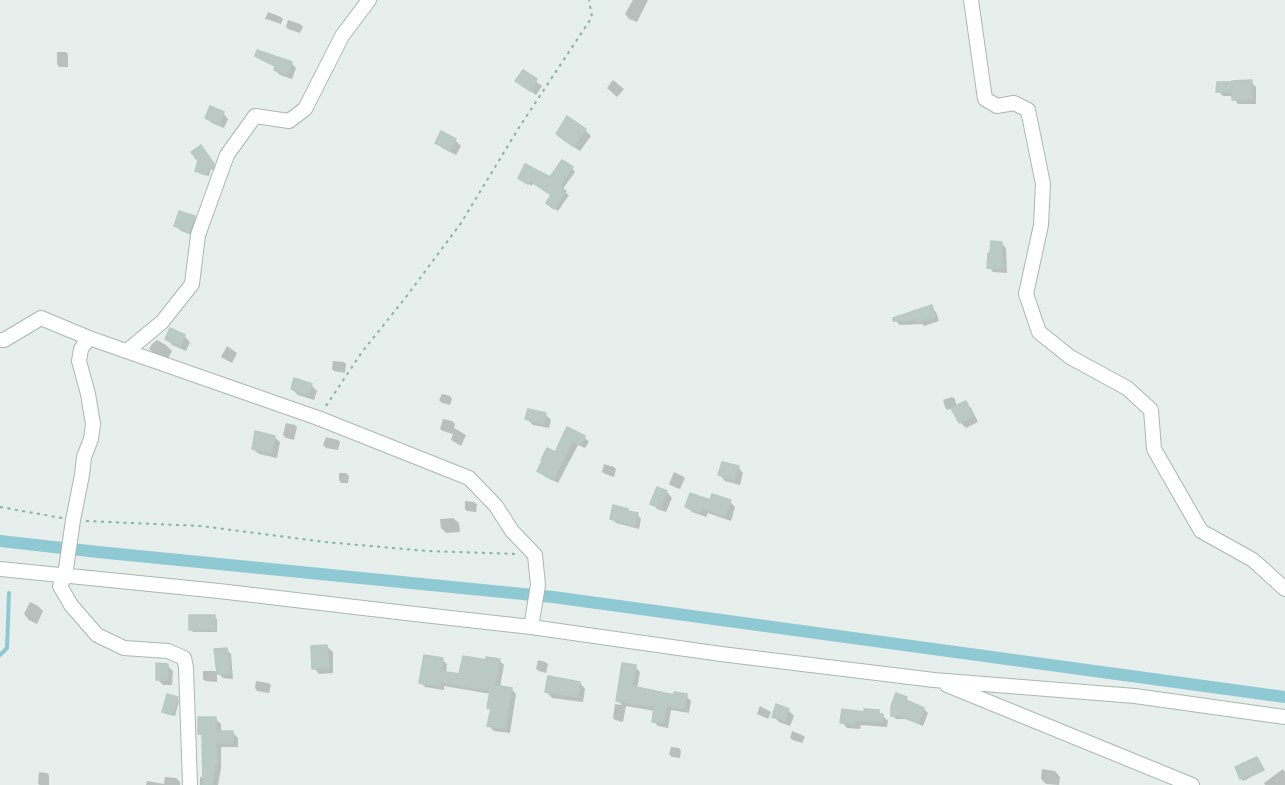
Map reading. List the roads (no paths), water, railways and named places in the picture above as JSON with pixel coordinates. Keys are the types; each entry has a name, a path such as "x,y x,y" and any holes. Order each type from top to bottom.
{"street":[{"path":"127,351 162,322 192,284 198,235 227,155 255,116 289,121 305,109 342,36 369,0"},
{"path":"971,0 985,99 997,106 1014,103 1028,110 1043,184 1041,225 1026,294 1039,332 1070,357 1127,388 1151,410 1154,449 1201,531 1253,560 1285,589"},
{"path":"0,340 4,340 41,318 88,338 318,418 469,478 496,507 512,531 535,555 538,585 532,621"},
{"path":"88,338 81,349 79,361 93,424 91,439 84,457 66,576 60,586 71,605 97,635 124,648 168,651 184,658 190,785"},
{"path":"0,569 219,591 394,612 532,621 721,654 934,680 1135,696 1285,717"},
{"path":"934,680 1192,785"}],"waterway":[{"path":"0,541 553,597 1285,697"},
{"path":"0,655 7,648 9,593"}]}
